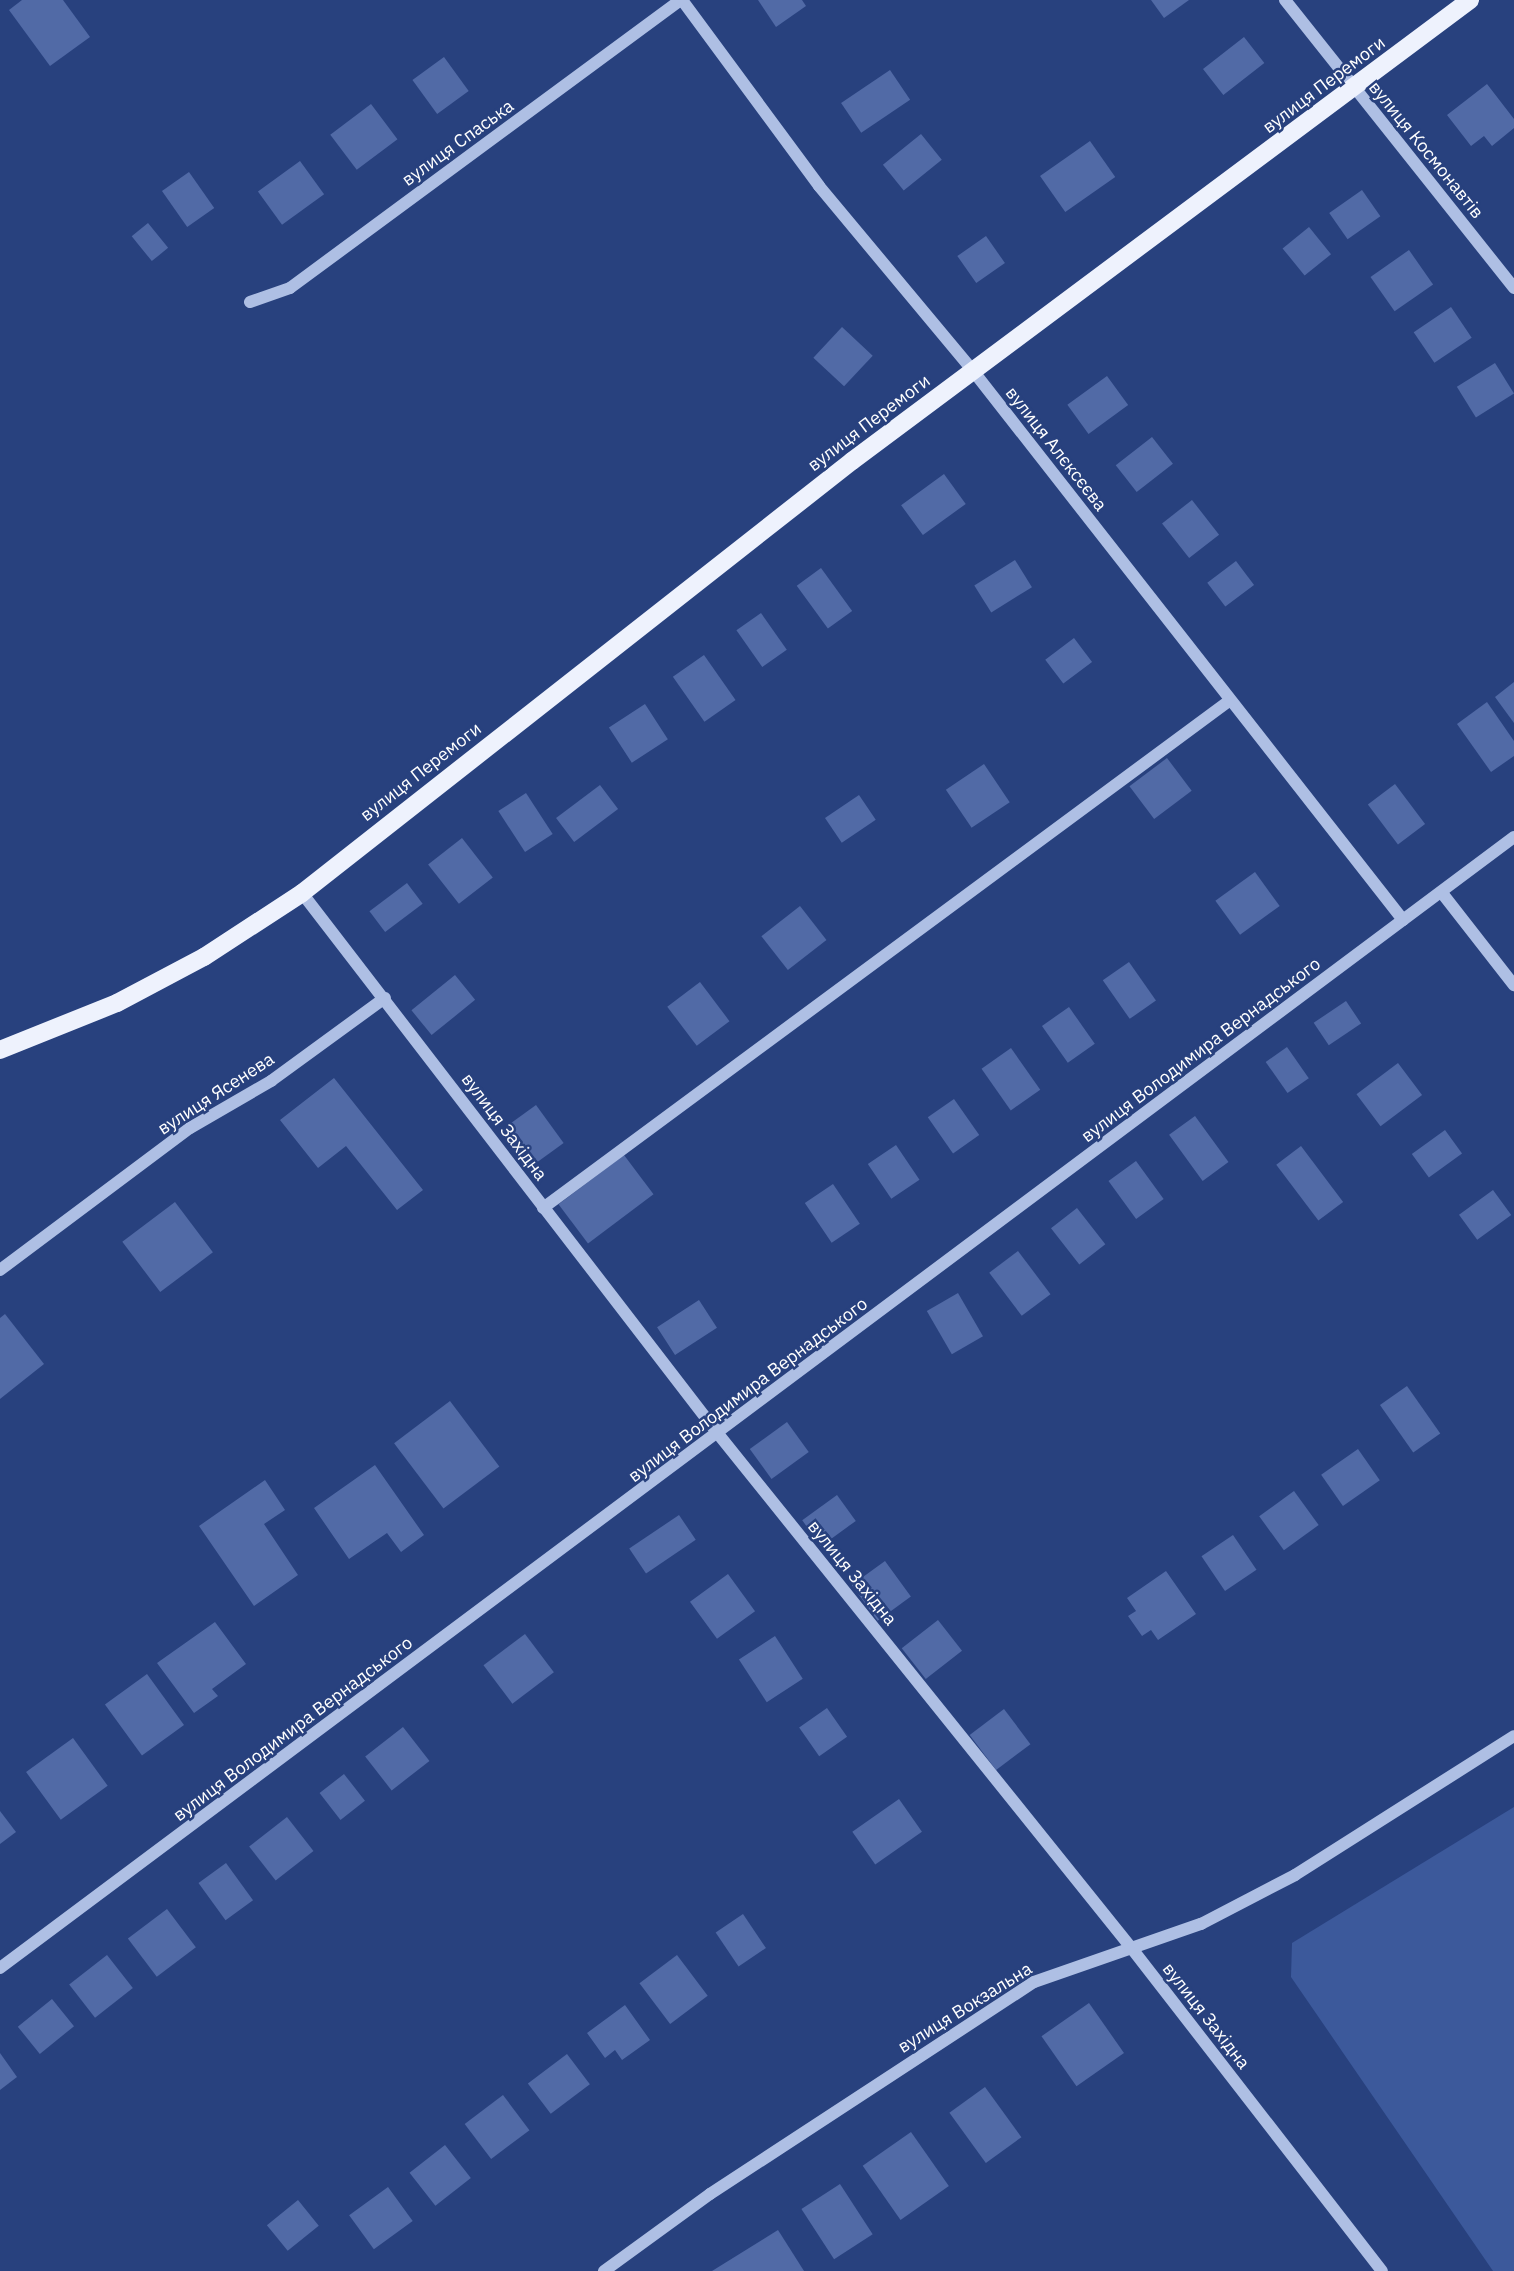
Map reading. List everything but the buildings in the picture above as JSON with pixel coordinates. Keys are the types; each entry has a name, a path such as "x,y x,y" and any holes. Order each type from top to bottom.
{"main road":[{"name":"вулиця Перемоги","path":"0,1050 117,1003 204,957 302,893 852,461 1470,0"}],"street":[{"name":"вулиця Спаська","path":"250,302 290,288 681,0"},
{"name":"вулиця Алєксєєва","path":"681,0 819,186 974,372 1403,920"},
{"name":"вулиця Космонавтів","path":"1285,0 1514,288"},
{"path":"543,1208 1229,701"},
{"name":"вулиця Володимира Вернадського","path":"0,1968 719,1434 1514,837"},
{"name":"вулиця Західна","path":"302,893 719,1434 1133,1950 1382,2271"},
{"path":"1442,893 1514,985"},
{"name":"вулиця Ясенева","path":"0,1270 190,1128 271,1081 385,998"},
{"name":"вулиця Вокзальна","path":"604,2271 710,2194 1034,1982 1083,1962 1133,1950 1201,1924 1295,1875 1514,1736"}],"shaded area":[{"path":"1514,1807 1514,2271 1493,2271 1291,1977 1292,1943"}]}
